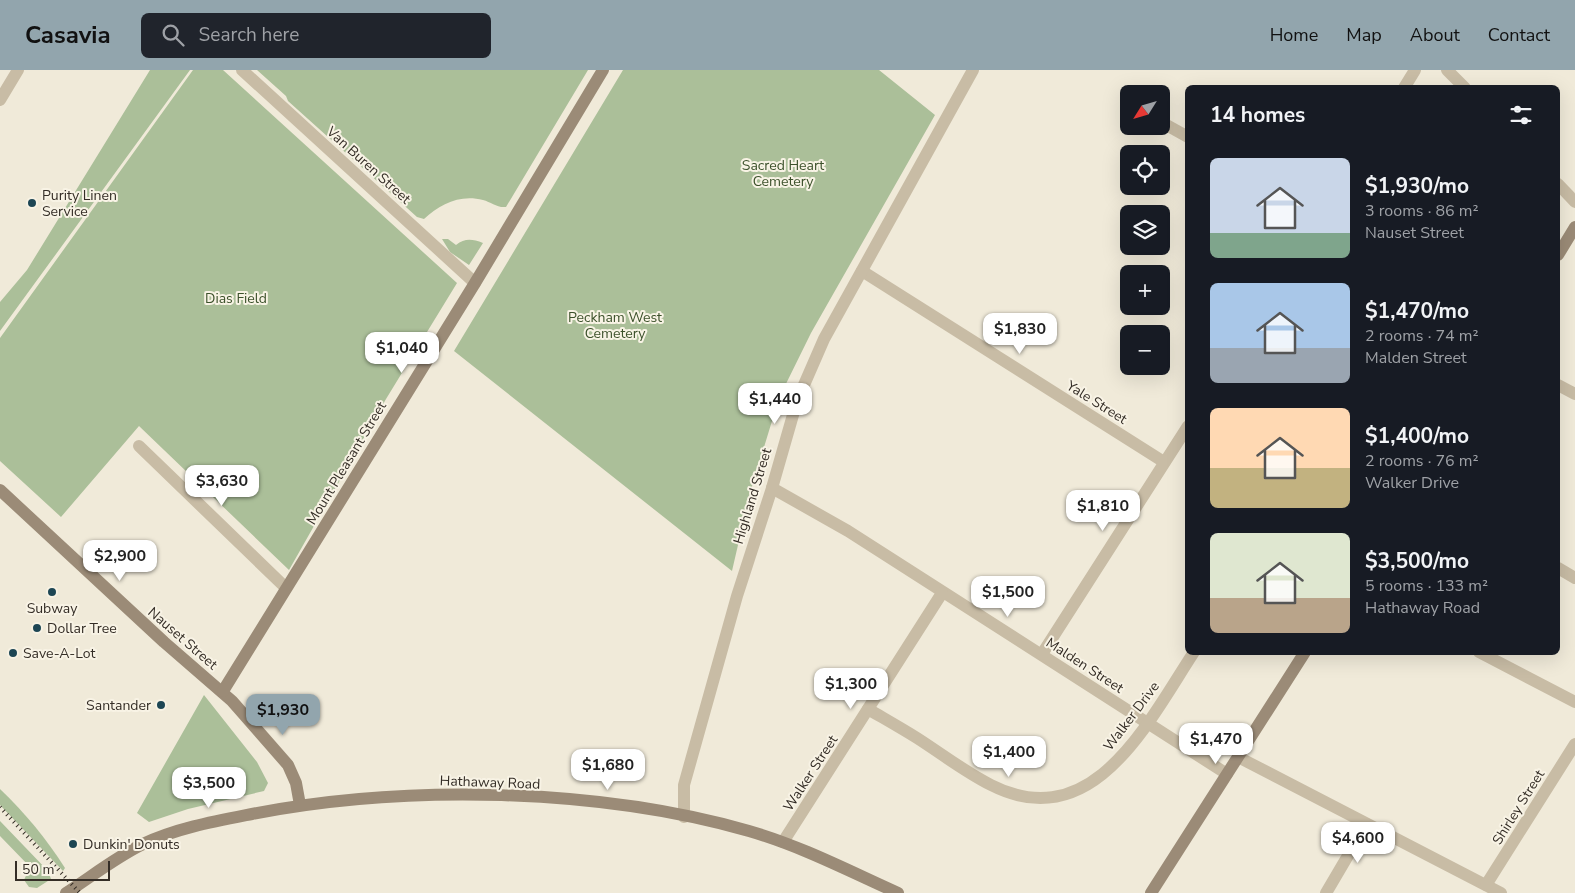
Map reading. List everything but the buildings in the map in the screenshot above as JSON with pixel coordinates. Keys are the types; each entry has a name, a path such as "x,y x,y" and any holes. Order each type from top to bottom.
{"main road":[{"name":"Mount Pleasant Street","path":"223,692 476,283 602,70"},
{"path":"1560,252 1575,227"},
{"name":"Nauset Street","path":"0,490 164,642 223,692 267,738 288,765 296,783 300,805"},
{"path":"1151,893 1302,655"},
{"name":"Hathaway Road","path":"66,893 132,850 158,838 198,826 300,805 393,796 484,796 594,803 684,817 748,831 783,842 898,893"}],"street":[{"path":"0,100 18,70"},
{"name":"Van Buren Street","path":"242,70 476,283"},
{"name":"Highland Street","path":"684,817 684,785 700,724 745,570 772,488 788,428 807,374 973,70"},
{"path":"1406,85 1415,70"},
{"path":"1448,70 1462,85"},
{"path":"1170,127 1185,135"},
{"path":"1560,186 1575,202"},
{"name":"Yale Street","path":"862,272 1164,462"},
{"path":"1560,385 1575,394"},
{"path":"1042,654 1185,430"},
{"path":"139,446 286,588"},
{"name":"Malden Street","path":"772,488 848,531 1227,774"},
{"path":"1560,569 1575,578"},
{"name":"Walker Street","path":"783,842 942,593"},
{"name":"Walker Drive","path":"868,709 991,786 1017,795 1042,798 1069,794 1092,783 1123,754 1147,723 1192,655"},
{"path":"1486,655 1575,702"},
{"name":"Shirley Street","path":"1486,885 1575,744"},
{"path":"1238,757 1366,825 1501,893"},
{"path":"1326,893 1366,825"}],"green space":[{"path":"150,70 190,70 0,331 0,302 27,270"},
{"name":"Dias Field","path":"193,70 223,70 457,283 386,399 289,570 139,426 61,517 0,461 0,338"},
{"path":"257,70 588,70 506,207 500,207 475,198 458,199 437,209 424,219 417,217 288,101 286,96"},
{"path":"623,70 879,70 935,115 811,333 779,398 750,493 732,571 454,351"},
{"path":"442,239 448,239 456,245 462,241 469,240 483,243 469,265 450,252"},
{"path":"204,695 257,762 268,783 264,791 188,809 149,822 137,813"},
{"path":"0,789 43,836 65,868 63,871 0,805"},
{"path":"0,821 48,871 51,879 37,888 29,887 24,880 30,867 0,836"}],"railway":[{"path":"0,807 80,893"}],"place":[{"name":"Purity Linen Service","path":"32,203"},
{"name":"Subway","path":"52,592"},
{"name":"Dollar Tree","path":"37,628"},
{"name":"Save-A-Lot","path":"13,653"},
{"name":"Santander","path":"161,705"},
{"name":"Dunkin' Donuts","path":"73,844"}],"park label":[{"name":"Sacred Heart Cemetery","path":"783,174"},
{"name":"Peckham West Cemetery","path":"615,326"}]}
